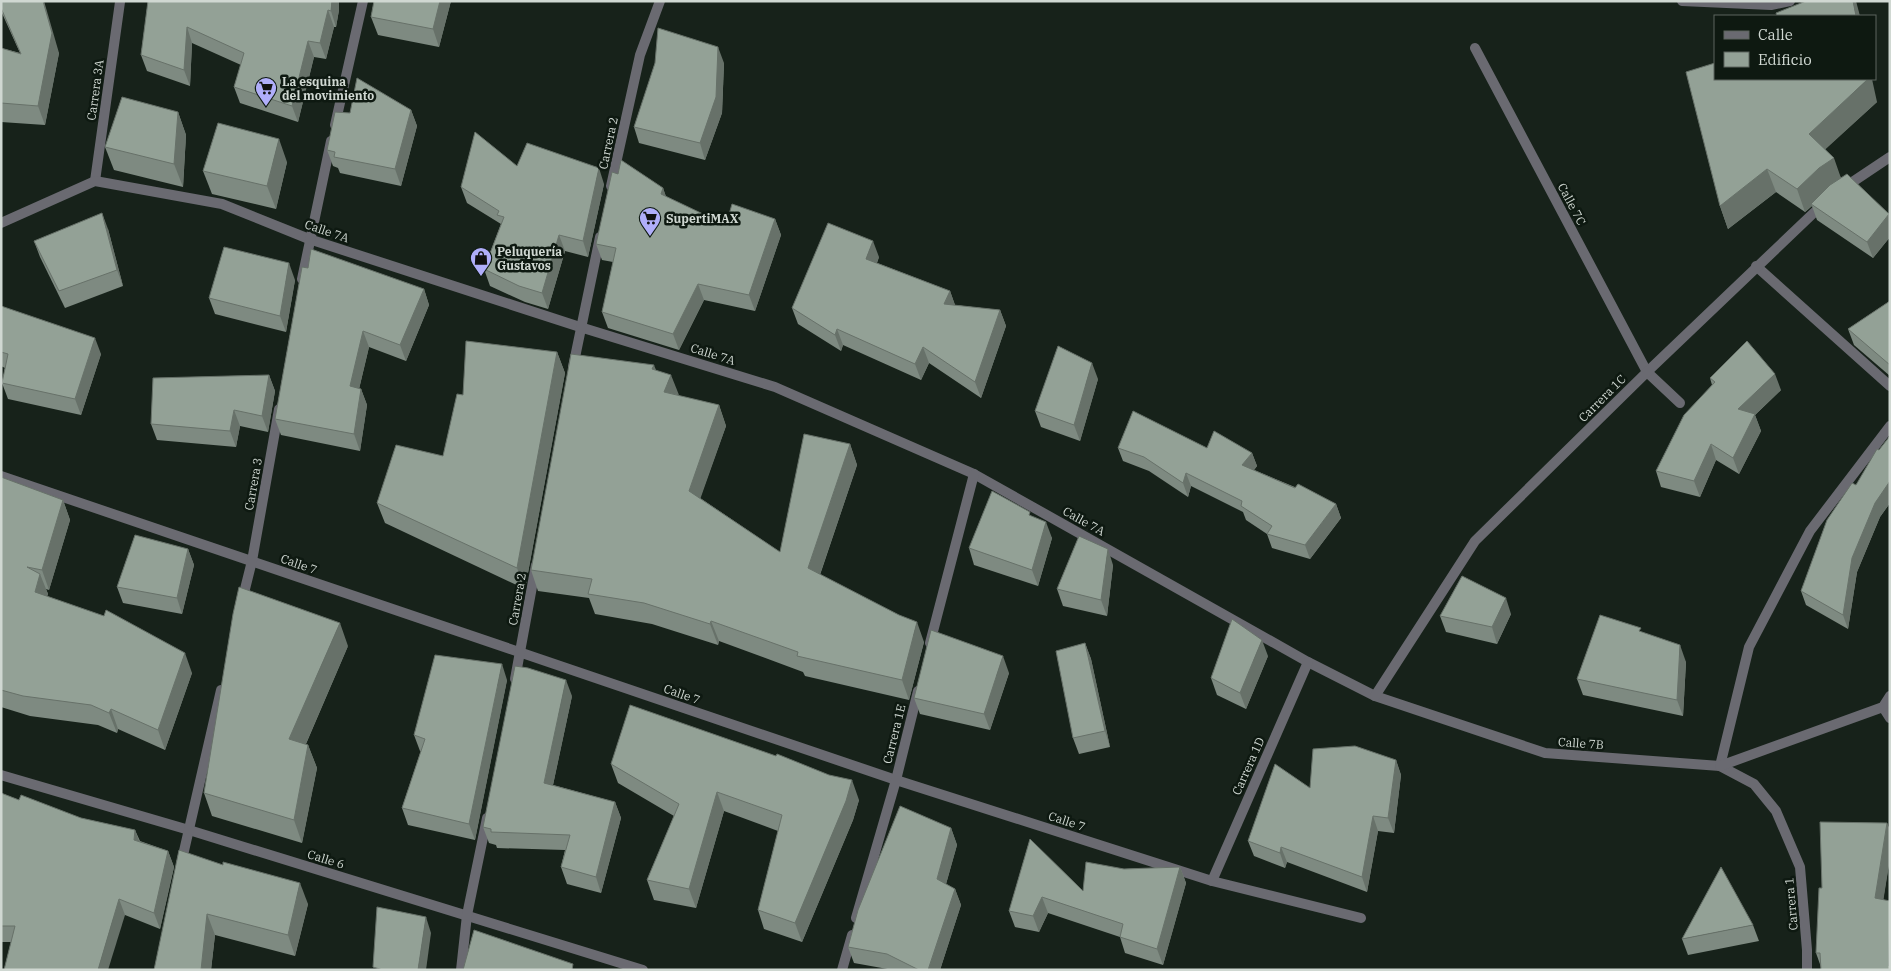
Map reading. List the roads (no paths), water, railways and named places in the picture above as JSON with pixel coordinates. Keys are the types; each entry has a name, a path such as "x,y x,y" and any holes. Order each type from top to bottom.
{"street":[{"path":"301,288 309,239 362,1"},
{"name":"Carrera 2","path":"608,201 640,55 660,1"},
{"path":"1682,1 1771,5 1790,1"},
{"name":"Carrera 3A","path":"95,181 120,2"},
{"name":"Calle 7C","path":"1475,48 1646,372 1680,403"},
{"name":"Carrera 1C","path":"1375,696 1475,541 1756,266 1832,196 1890,157"},
{"path":"1,223 95,181"},
{"name":"Calle 7A","path":"95,181 222,204 309,239 580,327 775,386 974,474 1308,662 1375,696"},
{"path":"572,375 580,327 602,230"},
{"path":"1756,266 1890,386"},
{"name":"Carrera 3","path":"240,609 252,561 282,395"},
{"path":"1720,766 1749,647 1810,531 1890,426"},
{"path":"927,656 974,474"},
{"name":"Calle 7","path":"1,476 896,780 1212,881 1361,918"},
{"name":"Carrera 2","path":"512,692 538,557"},
{"name":"Carrera 1D","path":"1212,881 1308,662"},
{"path":"178,876 225,676"},
{"name":"Carrera 1E","path":"842,970 896,780 920,684"},
{"name":"Calle 7B","path":"1375,696 1545,753 1720,766 1754,784 1776,811"},
{"path":"1720,766 1883,707 1890,696"},
{"path":"1883,707 1890,718"},
{"name":"Calle 6","path":"1,775 189,830 643,970"},
{"path":"461,970 467,915 489,808"},
{"name":"Carrera 1","path":"1776,811 1800,867 1807,970"}],"place":[{"name":"La esquina del movimiento","path":"266,107"},
{"name":"SupertiMAX","path":"650,237"},
{"name":"Peluquería Gustavos","path":"481,277"}]}
